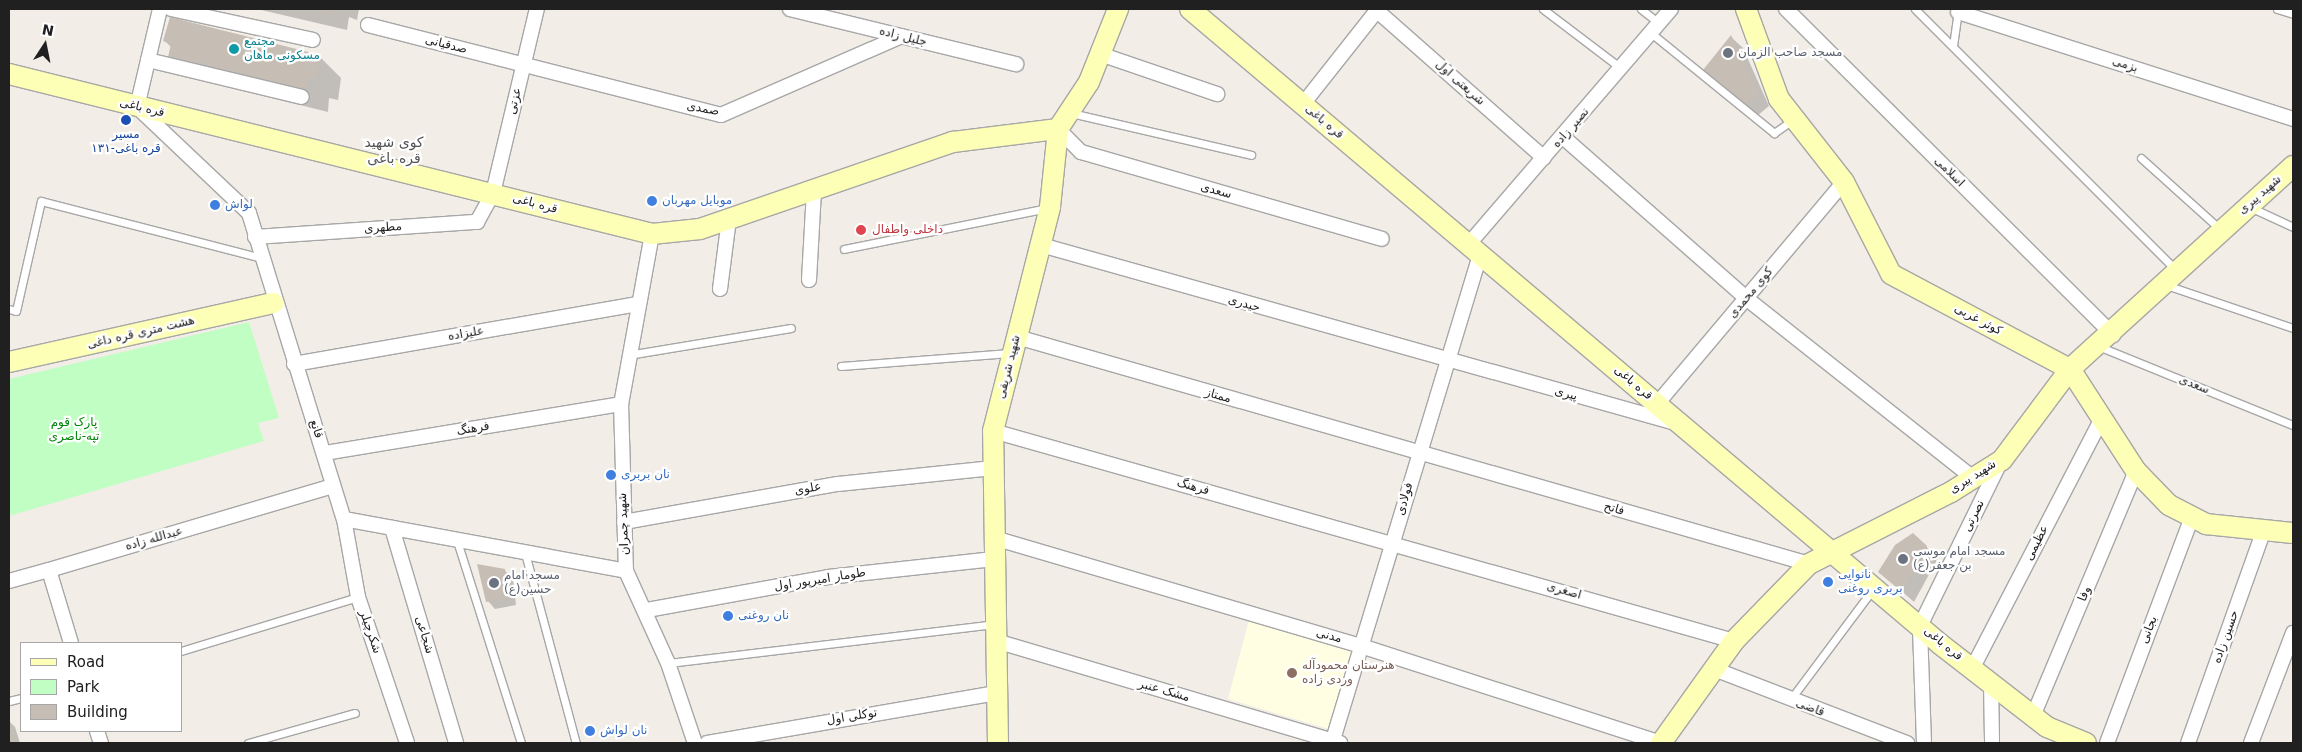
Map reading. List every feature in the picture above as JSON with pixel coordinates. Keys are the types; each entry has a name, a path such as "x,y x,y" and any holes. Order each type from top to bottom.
{"street":[{"path":"137,107 160,9"},
{"path":"171,9 313,40"},
{"name":"عزتی","path":"493,193 537,9"},
{"name":"جلیل زاده","path":"790,9 1016,64"},
{"name":"شهید شریفى","path":"998,743 993,431 1050,207 1058,129 1089,82 1118,9"},
{"name":"قره باغی","path":"1190,9 1835,552 1920,626 2034,716 2086,743"},
{"path":"1303,104 1377,9"},
{"name":"شریعتی اول","path":"1377,9 1544,158"},
{"name":"نصیر زاده","path":"1474,250 1544,158 1622,70 1671,9"},
{"name":"کوثر غربی","path":"1746,9 1779,99 1844,182 1891,274 2070,369 2136,471 2169,505 2206,524 2293,533"},
{"name":"اسلامی","path":"1786,9 2113,335"},
{"name":"بزمی","path":"1958,10 2293,119"},
{"name":"صدقیانی","path":"368,26 523,65"},
{"name":"صمدی","path":"523,65 721,115 902,36"},
{"path":"1100,54 1217,94"},
{"path":"148,60 302,97"},
{"name":"قره باغی","path":"9,74 652,234 700,229 953,142 1058,129"},
{"name":"قانع","path":"137,107 249,213 273,303 325,453 333,486 344,518"},
{"name":"سعدی","path":"1058,129 1081,152 1382,239"},
{"path":"1563,137 1746,298 1973,478"},
{"name":"شهید پیری","path":"1662,743 1734,641 1809,564 1973,478 2002,460 2070,369 2095,345 2113,335 2221,230 2293,166"},
{"name":"کوی محمدی","path":"1658,404 1844,182"},
{"path":"809,280 814,190"},
{"name":"مطهری","path":"255,237 476,222 493,193"},
{"path":"720,289 729,219"},
{"name":"شهید چمران","path":"652,234 620,404 626,571 647,610 668,663 695,743"},
{"name":"حیدری","path":"1041,245 1447,362"},
{"name":"فولادی","path":"1335,742 1361,646 1447,362 1474,250"},
{"name":"هشت متری قره داغی","path":"9,362 273,303"},
{"name":"علیزاده","path":"294,364 638,304"},
{"name":"ممتاز","path":"1015,345 1418,455"},
{"name":"پیری","path":"1447,362 1684,426"},
{"name":"فرهنگ","path":"325,453 620,404"},
{"name":"عظیمی","path":"1972,668 2102,418"},
{"name":"فرهنگ","path":"993,431 1393,542"},
{"name":"فاتح","path":"1418,455 1809,564"},
{"name":"نصرتی","path":"1920,626 2002,460"},
{"name":"علوی","path":"624,522 838,484 993,468"},
{"name":"وفا","path":"2034,716 2136,471"},
{"name":"عبدالله زاده","path":"9,581 333,486"},
{"name":"بجانی","path":"2107,743 2192,517"},
{"path":"344,518 458,541 626,571"},
{"name":"شکرچیلر","path":"344,518 358,597 407,743"},
{"name":"شجاعی","path":"392,528 456,743"},
{"name":"حسین زاده","path":"2188,743 2264,530"},
{"name":"مدنی","path":"994,538 1361,646 1662,743"},
{"name":"اصغری","path":"1393,542 1734,641"},
{"name":"طومار امیرپور اول","path":"647,610 828,577 994,560"},
{"path":"49,570 71,642"},
{"path":"1920,626 1924,743"},
{"name":"مشک عنبر","path":"996,633 1335,742"},
{"path":"2251,743 2293,633"},
{"name":"قاضی","path":"1714,669 1790,701 1907,743"},
{"path":"1991,683 1992,743"},
{"name":"توکلی اول","path":"707,743 997,693"}],"lane":[{"path":"1543,9 1622,70"},
{"path":"1641,9 1655,28 1774,133 1794,119"},
{"path":"1915,9 1953,46 2171,279 2293,328"},
{"path":"2277,9 2293,14"},
{"path":"1953,46 1958,10"},
{"path":"1069,112 1251,155"},
{"path":"2141,158 2221,230"},
{"path":"9,309 16,311 41,201 261,258"},
{"path":"2247,206 2293,227"},
{"path":"844,249 1050,207"},
{"path":"628,355 791,328"},
{"path":"841,366 1015,345"},
{"name":"سعدی","path":"2095,345 2293,425"},
{"path":"458,541 521,743"},
{"path":"525,553 576,743"},
{"path":"1790,701 1875,586"},
{"path":"182,651 358,597"},
{"path":"668,663 996,633"},
{"path":"248,743 355,713"}],"shaded area":[{"name":"هنرستان محمودآله وردی زاده","path":"1250,616 1357,648 1332,730 1228,699"}],"green space":[{"name":"پارک قوم تپه-ناصری","path":"249,322 279,418 258,423 264,441 9,516 9,379"}],"building":[{"path":"308,9 333,9 332,15"},
{"name":"مجتمع مسکونی ماهان","path":"170,17 320,55 316,79 308,77 306,91 168,57 171,44 163,41"},
{"name":"مسجد صاحب الزمان","path":"1731,35 1759,94 1744,105 1703,70"},
{"name":"مسجد امام موسی بن جعفر(ع)","path":"1913,533 1927,546 1902,592 1878,572 1895,545"},
{"name":"مسجد امام حسین(ع)","path":"477,564 505,569 509,598 486,602"},
{"path":"9,722 15,743 9,743"}],"place":[{"name":"مجتمع مسکونی ماهان","path":"234,49"},
{"name":"مسجد صاحب الزمان","path":"1728,53"},
{"name":"مسیر ۱۳۱-قره باغی","path":"126,120"},
{"name":"موبایل مهربان","path":"652,201"},
{"name":"لواش","path":"215,205"},
{"name":"داخلی واطفال","path":"861,230"},
{"name":"نان بربری","path":"611,475"},
{"name":"مسجد امام موسی بن جعفر(ع)","path":"1903,559"},
{"name":"نانوایی بربری روغنی","path":"1828,582"},
{"name":"مسجد امام حسین(ع)","path":"494,583"},
{"name":"نان روغنی","path":"728,616"},
{"name":"هنرستان محمودآله وردی زاده","path":"1292,673"},
{"name":"نان لواش","path":"590,731"}],"district":[{"name":"کوی شهید قره باغی","path":"394,150"}]}
